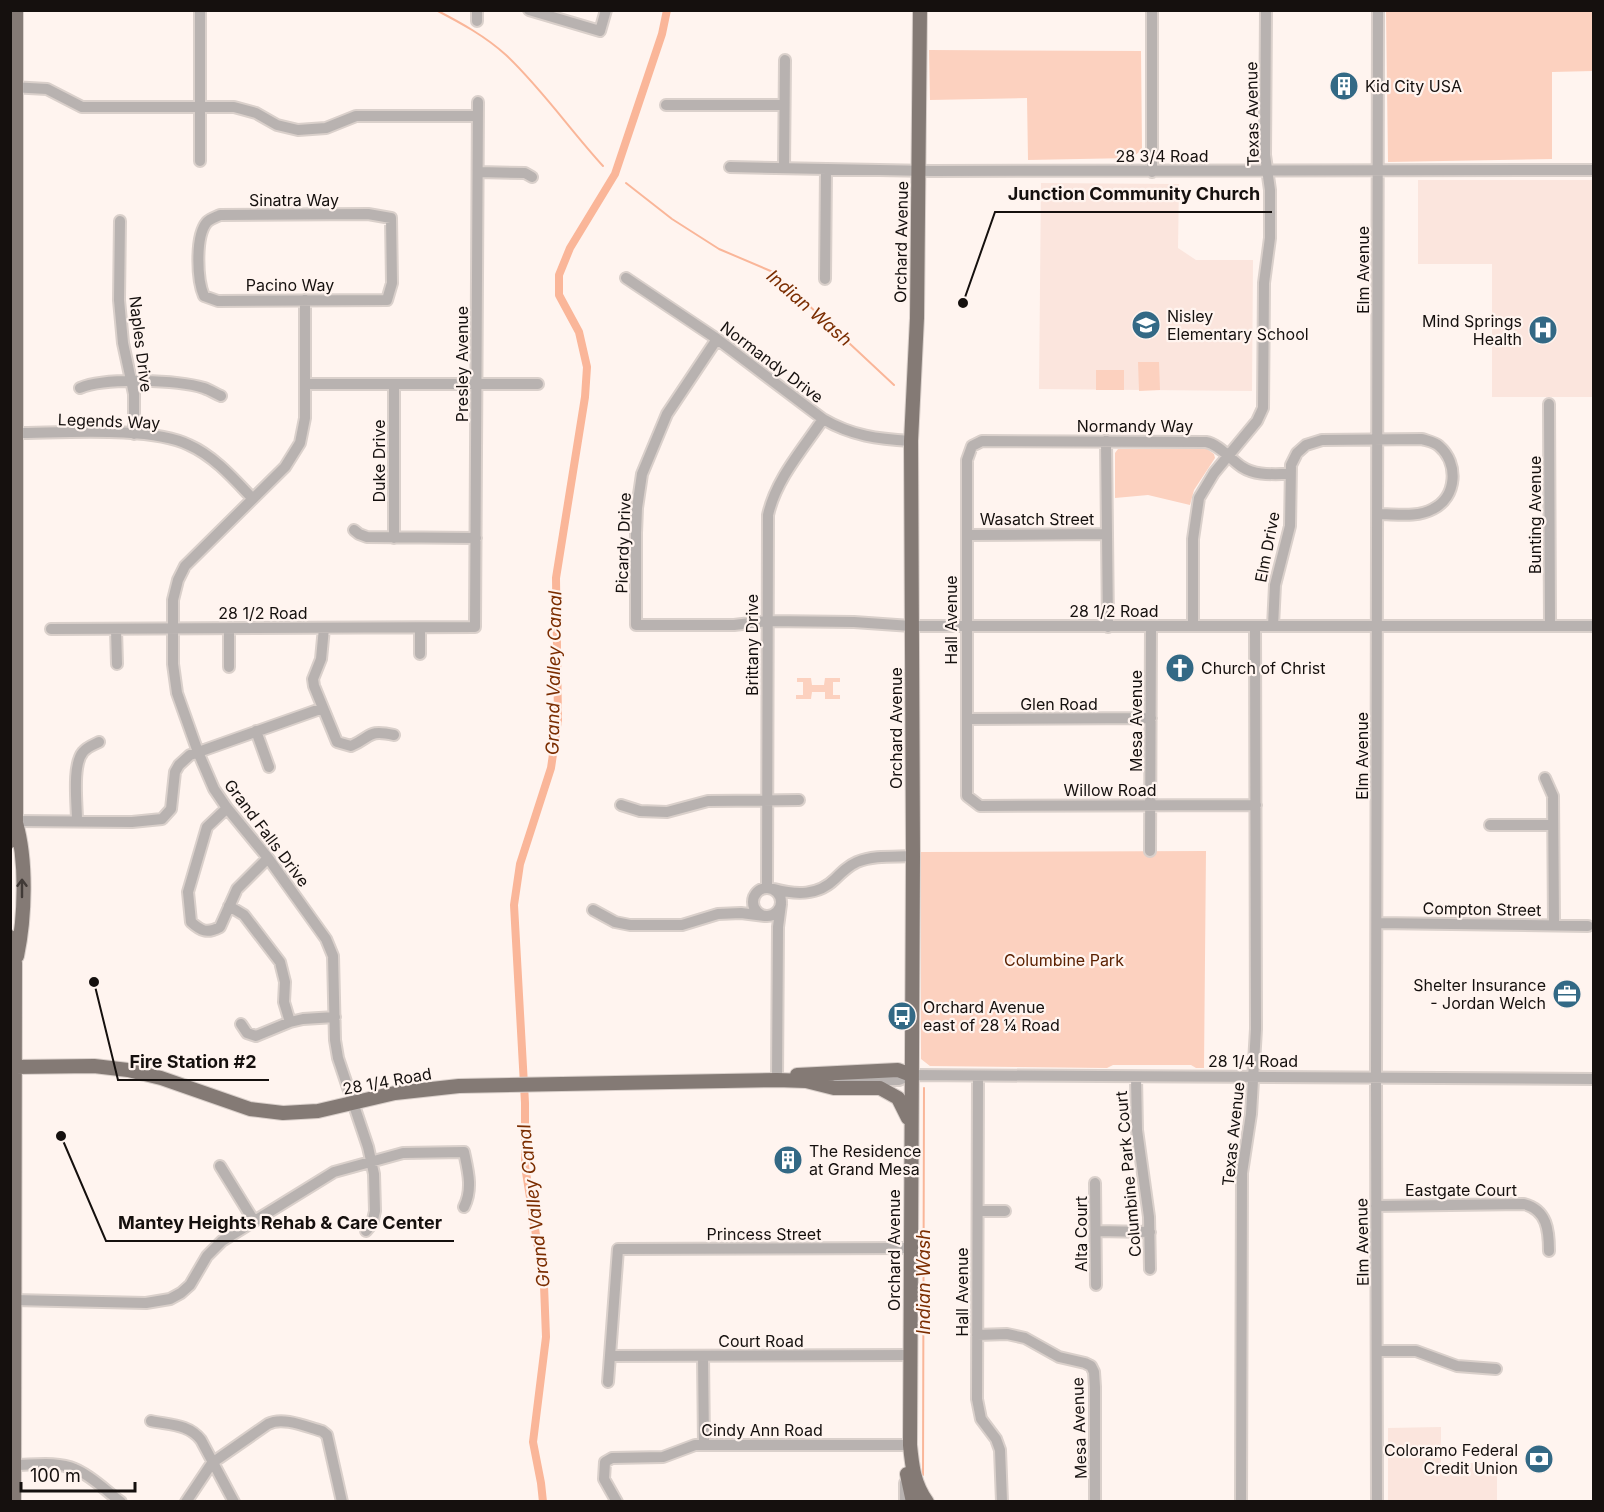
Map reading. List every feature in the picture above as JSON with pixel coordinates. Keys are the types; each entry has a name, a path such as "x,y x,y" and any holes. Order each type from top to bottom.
{"main road":[{"path":"14,1502 13,1067 15,963 22,932 22,844 16,821 13,87 16,10"},
{"name":"Orchard Avenue","path":"920,10 917,318 911,441 913,856 910,1445 921,1500"},
{"path":"10,841 16,821"},
{"path":"10,937 15,963"},
{"name":"28 1/4 Road","path":"13,1067 85,1065 128,1070 161,1078 236,1106 272,1113 305,1112 420,1090 459,1086 806,1081"},
{"name":"28 1/4 Road","path":"777,1080 802,1074 898,1070 911,1075"},
{"path":"806,1081 834,1088 880,1088 888,1091 903,1104 911,1134"},
{"name":"Orchard Avenue","path":"906,1468 910,1445"},
{"path":"906,1468 921,1500"}],"street":[{"path":"200,10 200,161"},
{"path":"529,10 600,32 606,10"},
{"path":"1152,10 1152,172"},
{"name":"Texas Avenue","path":"1193,626 1193,539 1198,498 1214,473 1257,421 1263,408 1264,283 1270,238 1270,190 1265,155 1266,10"},
{"name":"Elm Avenue","path":"1377,1502 1378,10"},
{"path":"784,168 785,60"},
{"path":"13,87 47,89 82,106 234,108 256,113 277,125 298,130 326,128 356,116 478,116"},
{"name":"Presley Avenue","path":"475,627 478,102"},
{"path":"666,105 784,105"},
{"name":"28 3/4 Road","path":"730,167 1152,172 1593,170"},
{"path":"825,279 826,169"},
{"path":"478,172 525,173 532,177"},
{"name":"Sinatra Way","path":"199,287 199,244 208,221 220,216 368,214 391,218 392,283 387,300"},
{"name":"Naples Drive","path":"120,221 119,300 123,343 134,394 134,434"},
{"name":"Normandy Drive","path":"626,278 717,339 823,419 860,435 911,441"},
{"name":"Pacino Way","path":"199,287 204,296 218,301 387,300"},
{"name":"Grand Falls Drive","path":"305,300 305,418 300,443 285,467 185,566 175,588 173,600 174,678 198,752 214,789 226,808 268,858 331,949 334,966 335,1040 338,1058 374,1174 375,1211 372,1224 366,1231"},
{"name":"Picardy Drive","path":"636,625 636,533 642,474 667,414 717,339"},
{"path":"80,388 89,384 182,383 206,388 221,396"},
{"path":"305,384 538,384"},
{"name":"Duke Drive","path":"394,384 394,538"},
{"name":"Bunting Avenue","path":"1550,404 1550,626"},
{"name":"Brittany Drive","path":"770,889 767,799 767,530 771,505 780,483 823,419"},
{"name":"Legends Way","path":"16,433 162,436 190,445 215,462 252,498"},
{"path":"1378,438 1422,439 1438,444 1448,456 1454,474 1449,495 1436,508 1423,514 1378,514"},
{"name":"Elm Drive","path":"1273,626 1275,585 1290,526 1289,474 1297,453 1306,444 1314,441 1378,438"},
{"name":"Normandy Way","path":"972,446 988,441 1206,442 1212,443 1228,457 1251,471 1289,474"},
{"path":"1106,441 1108,627"},
{"name":"Hall Avenue","path":"967,796 966,460 972,446"},
{"path":"354,530 367,537 476,538"},
{"name":"Wasatch Street","path":"966,535 1107,534"},
{"name":"28 1/2 Road","path":"636,625 734,625 767,621 854,622 911,626 1593,626"},
{"name":"Mesa Avenue","path":"1150,851 1151,626"},
{"name":"Texas Avenue","path":"1241,1502 1242,1173 1251,1114 1256,1029 1255,626"},
{"name":"28 1/2 Road","path":"51,629 475,627"},
{"path":"229,628 229,668"},
{"path":"324,628 321,659 313,679 337,742 351,746 370,733 381,732 394,735"},
{"path":"420,628 420,654"},
{"path":"116,629 117,664"},
{"path":"16,821 132,822 162,819 171,809 175,772 184,760 198,752 323,708"},
{"name":"Glen Road","path":"966,719 1151,718"},
{"path":"256,731 269,768"},
{"path":"76,821 77,766 83,752 99,742"},
{"path":"1545,778 1553,796 1554,925"},
{"name":"Willow Road","path":"967,796 980,806 1256,805"},
{"path":"621,805 640,811 667,812 708,801 799,800"},
{"path":"226,808 207,827 188,892 191,922 200,930 207,932 214,930 223,922 237,889 268,858"},
{"path":"1490,825 1553,825"},
{"path":"765,916 757,912 753,899 758,891 770,889 792,893 812,892 829,885 852,864 863,859 913,856"},
{"path":"770,889 779,895 781,904 778,927 777,1080"},
{"path":"593,910 615,922 630,926 687,924 718,914 741,913 765,916 777,912 781,904"},
{"path":"229,906 244,915 280,962 285,982 284,1002 290,1022"},
{"name":"Compton Street","path":"1377,922 1588,926"},
{"path":"241,1024 248,1033 256,1036 290,1022 335,1017"},
{"name":"28 1/4 Road","path":"806,1081 899,1080 911,1075 1376,1079 1593,1078"},
{"name":"Hall Avenue","path":"978,1076 979,1411 981,1419 996,1439 1000,1450 1002,1502"},
{"name":"Columbine Park Court","path":"1136,1077 1137,1130 1150,1232 1150,1269"},
{"path":"14,1300 146,1303 170,1299 190,1285 207,1256 222,1241 334,1172 403,1153 464,1152 470,1186 464,1207"},
{"path":"220,1166 254,1221"},
{"name":"Alta Court","path":"1095,1183 1096,1285"},
{"name":"Eastgate Court","path":"1376,1206 1524,1204 1537,1210 1546,1221 1550,1231 1550,1251"},
{"path":"978,1211 1005,1211"},
{"path":"1096,1231 1150,1232"},
{"name":"Princess Street","path":"611,1356 618,1249 911,1248"},
{"name":"Mesa Avenue","path":"977,1335 1007,1334 1025,1338 1059,1357 1091,1366 1095,1386 1095,1502"},
{"path":"1378,1351 1416,1351 1457,1366 1496,1369"},
{"name":"Court Road","path":"611,1356 910,1355"},
{"path":"608,1382 611,1356"},
{"path":"704,1356 704,1445"},
{"path":"151,1421 187,1428 195,1432 234,1502"},
{"path":"186,1502 212,1463 274,1421 322,1431 327,1435 331,1444 342,1502"},
{"name":"Cindy Ann Road","path":"617,1502 606,1485 603,1473 605,1462 616,1457 663,1457 689,1447 704,1445 910,1445"},
{"path":"14,1465 58,1465 74,1468 121,1502"},
{"name":"Orchard Avenue","path":"905,1502 906,1468"}],"shaded area":[{"name":"Mind Springs Health","path":"1418,180 1593,180 1593,397 1492,397 1492,264 1418,264"},
{"name":"Nisley Elementary School","path":"1041,183 1179,184 1178,248 1196,260 1253,260 1252,391 1039,389"},
{"path":"1441,1427 1441,1463 1497,1463 1497,1501 1388,1501 1388,1428"}],"green space":[{"path":"1386,11 1593,11 1593,71 1552,72 1552,159 1388,162"},
{"path":"929,50 1141,51 1142,150 1131,158 1028,160 1027,98 930,100"},
{"path":"1138,362 1159,362 1160,390 1139,391"},
{"path":"1096,370 1124,370 1124,390 1096,390"},
{"path":"1118,449 1207,449 1214,454 1215,458 1194,490 1190,505 1148,495 1115,498 1115,453"},
{"path":"797,678 811,678 812,685 824,685 825,678 840,678 840,682 833,682 833,695 840,695 840,699 825,699 825,692 812,692 811,699 796,699 796,695 803,695 803,682 797,682"},
{"name":"Columbine Park","path":"1206,851 1204,1068 1191,1065 1113,1065 1107,1068 930,1066 921,1059 921,852"}],"waterway":[{"name":"Indian Wash","path":"436,10 464,25 506,55 532,82 603,166"},
{"name":"Grand Valley Canal","path":"543,1502 533,1442 546,1337 544,1285 525,1166 525,1103 514,905 520,864 551,768 558,720 556,578 585,397 587,367 579,332 559,295 559,275 570,248 615,174 662,34 667,10"},
{"name":"Indian Wash","path":"626,183 672,219 719,249 773,272 894,385"},
{"name":"Indian Wash","path":"923,1475 924,1088"}],"place":[{"name":"Kid City USA","path":"1344,86"},
{"name":"Junction Community Church","path":"963,303"},
{"name":"Nisley Elementary School","path":"1146,325"},
{"name":"Mind Springs Health","path":"1543,330"},
{"name":"Church of Christ","path":"1180,668"},
{"name":"Fire Station #2","path":"94,982"},
{"name":"Shelter Insurance - Jordan Welch","path":"1567,994"},
{"name":"Orchard Avenue east of 28 ¼ Road","path":"902,1016"},
{"name":"Mantey Heights Rehab & Care Center","path":"61,1136"},
{"name":"The Residence at Grand Mesa","path":"788,1160"},
{"name":"Coloramo Federal Credit Union","path":"1539,1459"}]}
